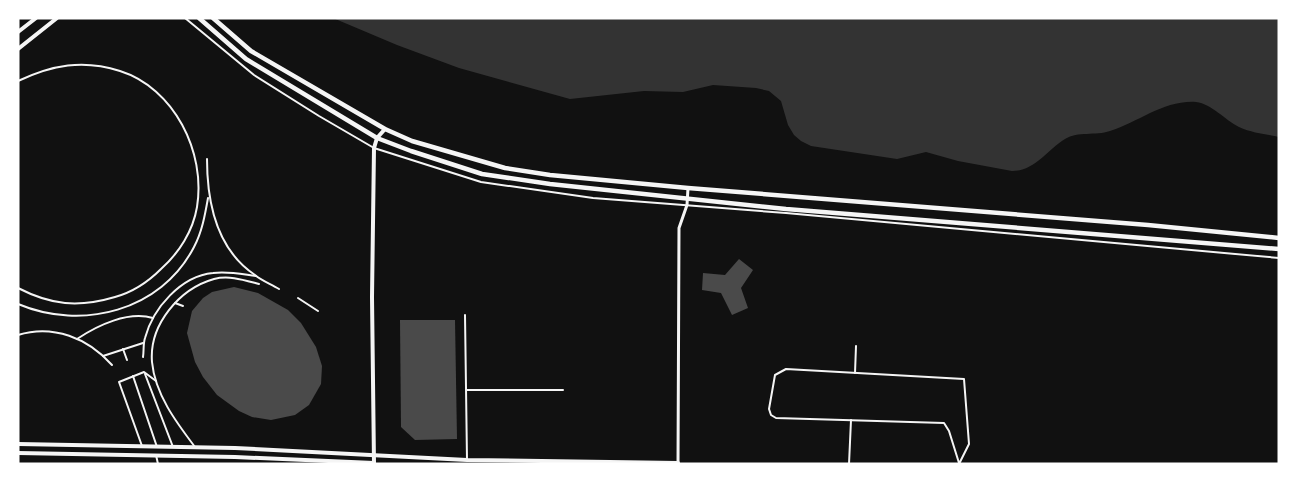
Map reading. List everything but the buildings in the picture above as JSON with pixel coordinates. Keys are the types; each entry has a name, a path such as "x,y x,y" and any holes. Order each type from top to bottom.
{"highway":[{"path":"199,18 246,59 377,138 482,174 550,184 687,197 786,211 1279,249"},
{"path":"213,18 251,51 385,129 412,141 505,168 550,175 688,188 1148,225 1279,238"}],"main road":[{"path":"18,32 36,18"},
{"path":"18,49 57,18"},
{"path":"18,453 156,455 374,464 372,297 374,148 377,138 385,129"},
{"path":"18,444 195,447 467,460 678,464"}],"street":[{"path":"185,18 254,75 374,148 489,183 593,198 786,211 1279,258"},
{"path":"18,81 42,70 68,64 121,71 153,89 167,102 188,137 198,173 197,207 188,235 173,258 149,280 125,294 96,303 60,304 18,288"},
{"path":"18,304 43,313 70,316 108,313 123,310 142,301 162,287 180,269 194,248 204,222 208,198 207,159"},
{"path":"678,464 679,228 687,205 688,188"},
{"path":"786,211 787,195"},
{"path":"208,198 220,235 245,268 279,289"},
{"path":"143,357 144,343 154,319 165,301 178,287 195,278 212,273 234,272 256,276"},
{"path":"195,447 164,401 152,362 152,342 160,322 175,303 195,287 215,279 237,278 259,284"},
{"path":"298,298 318,311"},
{"path":"175,303 183,306"},
{"path":"77,339 92,329 130,317 142,315 154,319"},
{"path":"465,315 467,460"},
{"path":"18,335 51,331 68,334 103,356 112,365"},
{"path":"103,356 144,343"},
{"path":"855,373 856,346"},
{"path":"123,349 128,360"},
{"path":"786,369 964,379 969,444 959,463 949,431 944,423 776,418 771,415 769,409 775,375 786,369"},
{"path":"144,372 156,381"},
{"path":"142,446 119,382 144,372"},
{"path":"144,372 173,447"},
{"path":"133,376 157,447"},
{"path":"467,390 563,390"},
{"path":"849,464 851,420"},
{"path":"156,455 158,464"}],"shaded area":[{"path":"333,18 1279,18 1279,137 1239,127 1202,103 1184,102 1162,108 1110,131 1081,134 1065,139 1034,164 1020,170 1012,171 958,161 926,152 897,159 811,146 801,141 788,125 781,101 769,91 713,85 683,92 644,91 570,99 459,68"}]}
